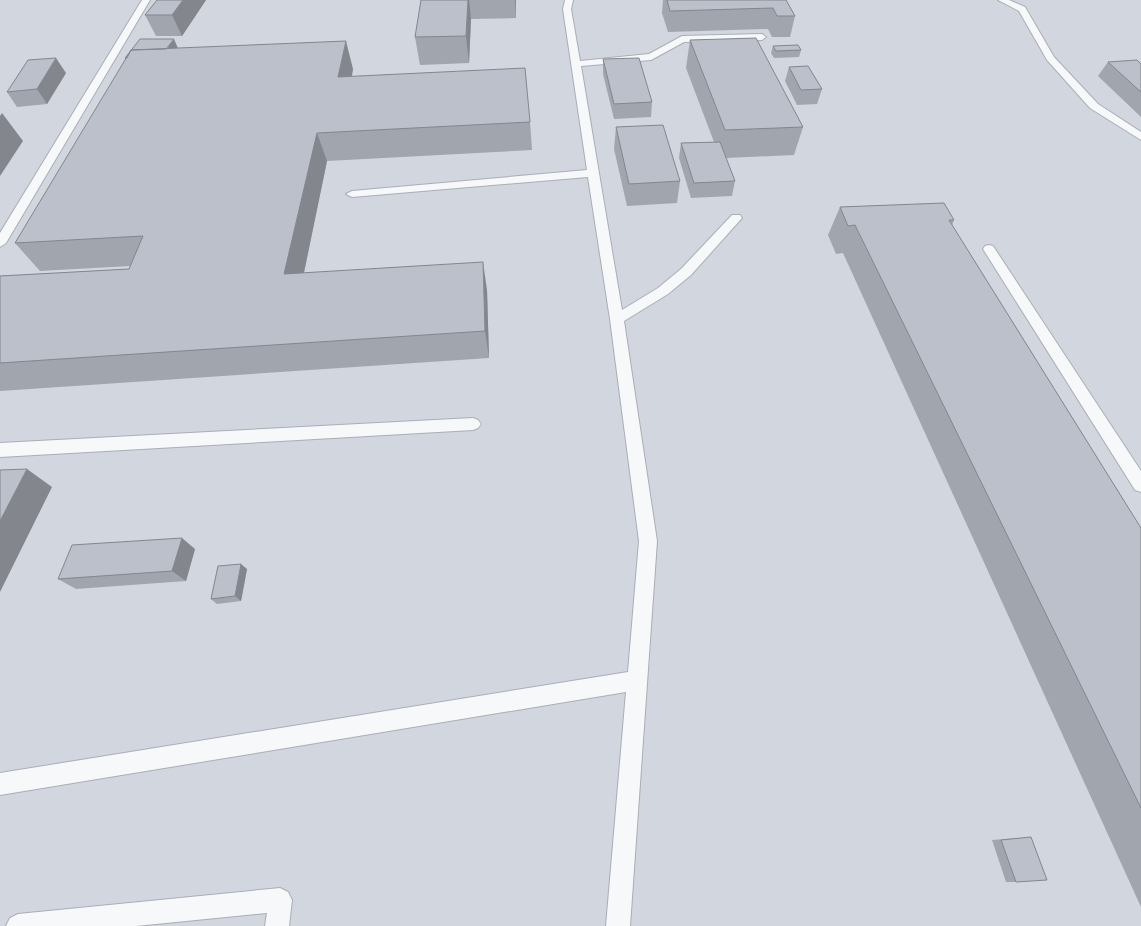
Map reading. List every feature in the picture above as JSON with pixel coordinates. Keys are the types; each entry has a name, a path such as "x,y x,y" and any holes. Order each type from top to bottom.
{"lane":[{"path":"0,243 146,0"},
{"path":"569,0 567,9 616,319 648,541 618,926"},
{"path":"1002,0 1020,4 1050,58 1094,106 1141,137"},
{"path":"576,64 651,57 682,40 762,37"},
{"path":"352,194 593,173"},
{"path":"616,319 663,291 686,272 736,218"},
{"path":"989,249 1141,485"},
{"path":"0,450 473,424"},
{"path":"0,784 637,680"},
{"path":"18,926 280,900 277,926"}],"shaded area":[{"path":"0,0 1141,0 1141,926 0,926"}],"building":[{"path":"157,0 183,0 172,15 145,15"},
{"path":"421,0 468,0 466,36 415,37"},
{"path":"667,0 786,0 795,16 777,16 773,8 670,11"},
{"path":"756,38 803,127 725,130 690,40"},
{"path":"140,39 174,39 166,49 131,50"},
{"path":"346,41 338,77 525,68 530,122 317,133 284,274 483,262 485,331 0,363 0,276 129,269 143,236 15,243 131,50"},
{"path":"798,45 801,50 776,51 773,46"},
{"path":"56,58 37,89 7,92 28,60"},
{"path":"639,58 652,102 614,104 603,59"},
{"path":"1137,60 1141,64 1141,92 1108,62"},
{"path":"808,66 822,89 801,90 789,67"},
{"path":"663,125 680,181 629,184 616,127"},
{"path":"720,142 735,181 694,183 681,143"},
{"path":"944,203 954,220 949,220 1141,528 1141,808 855,225 848,226 840,207"},
{"path":"27,469 0,521 0,470"},
{"path":"182,538 172,571 58,579 72,545"},
{"path":"241,564 235,596 211,599 218,566"},
{"path":"1031,837 1047,880 1016,882 1001,840"}]}
